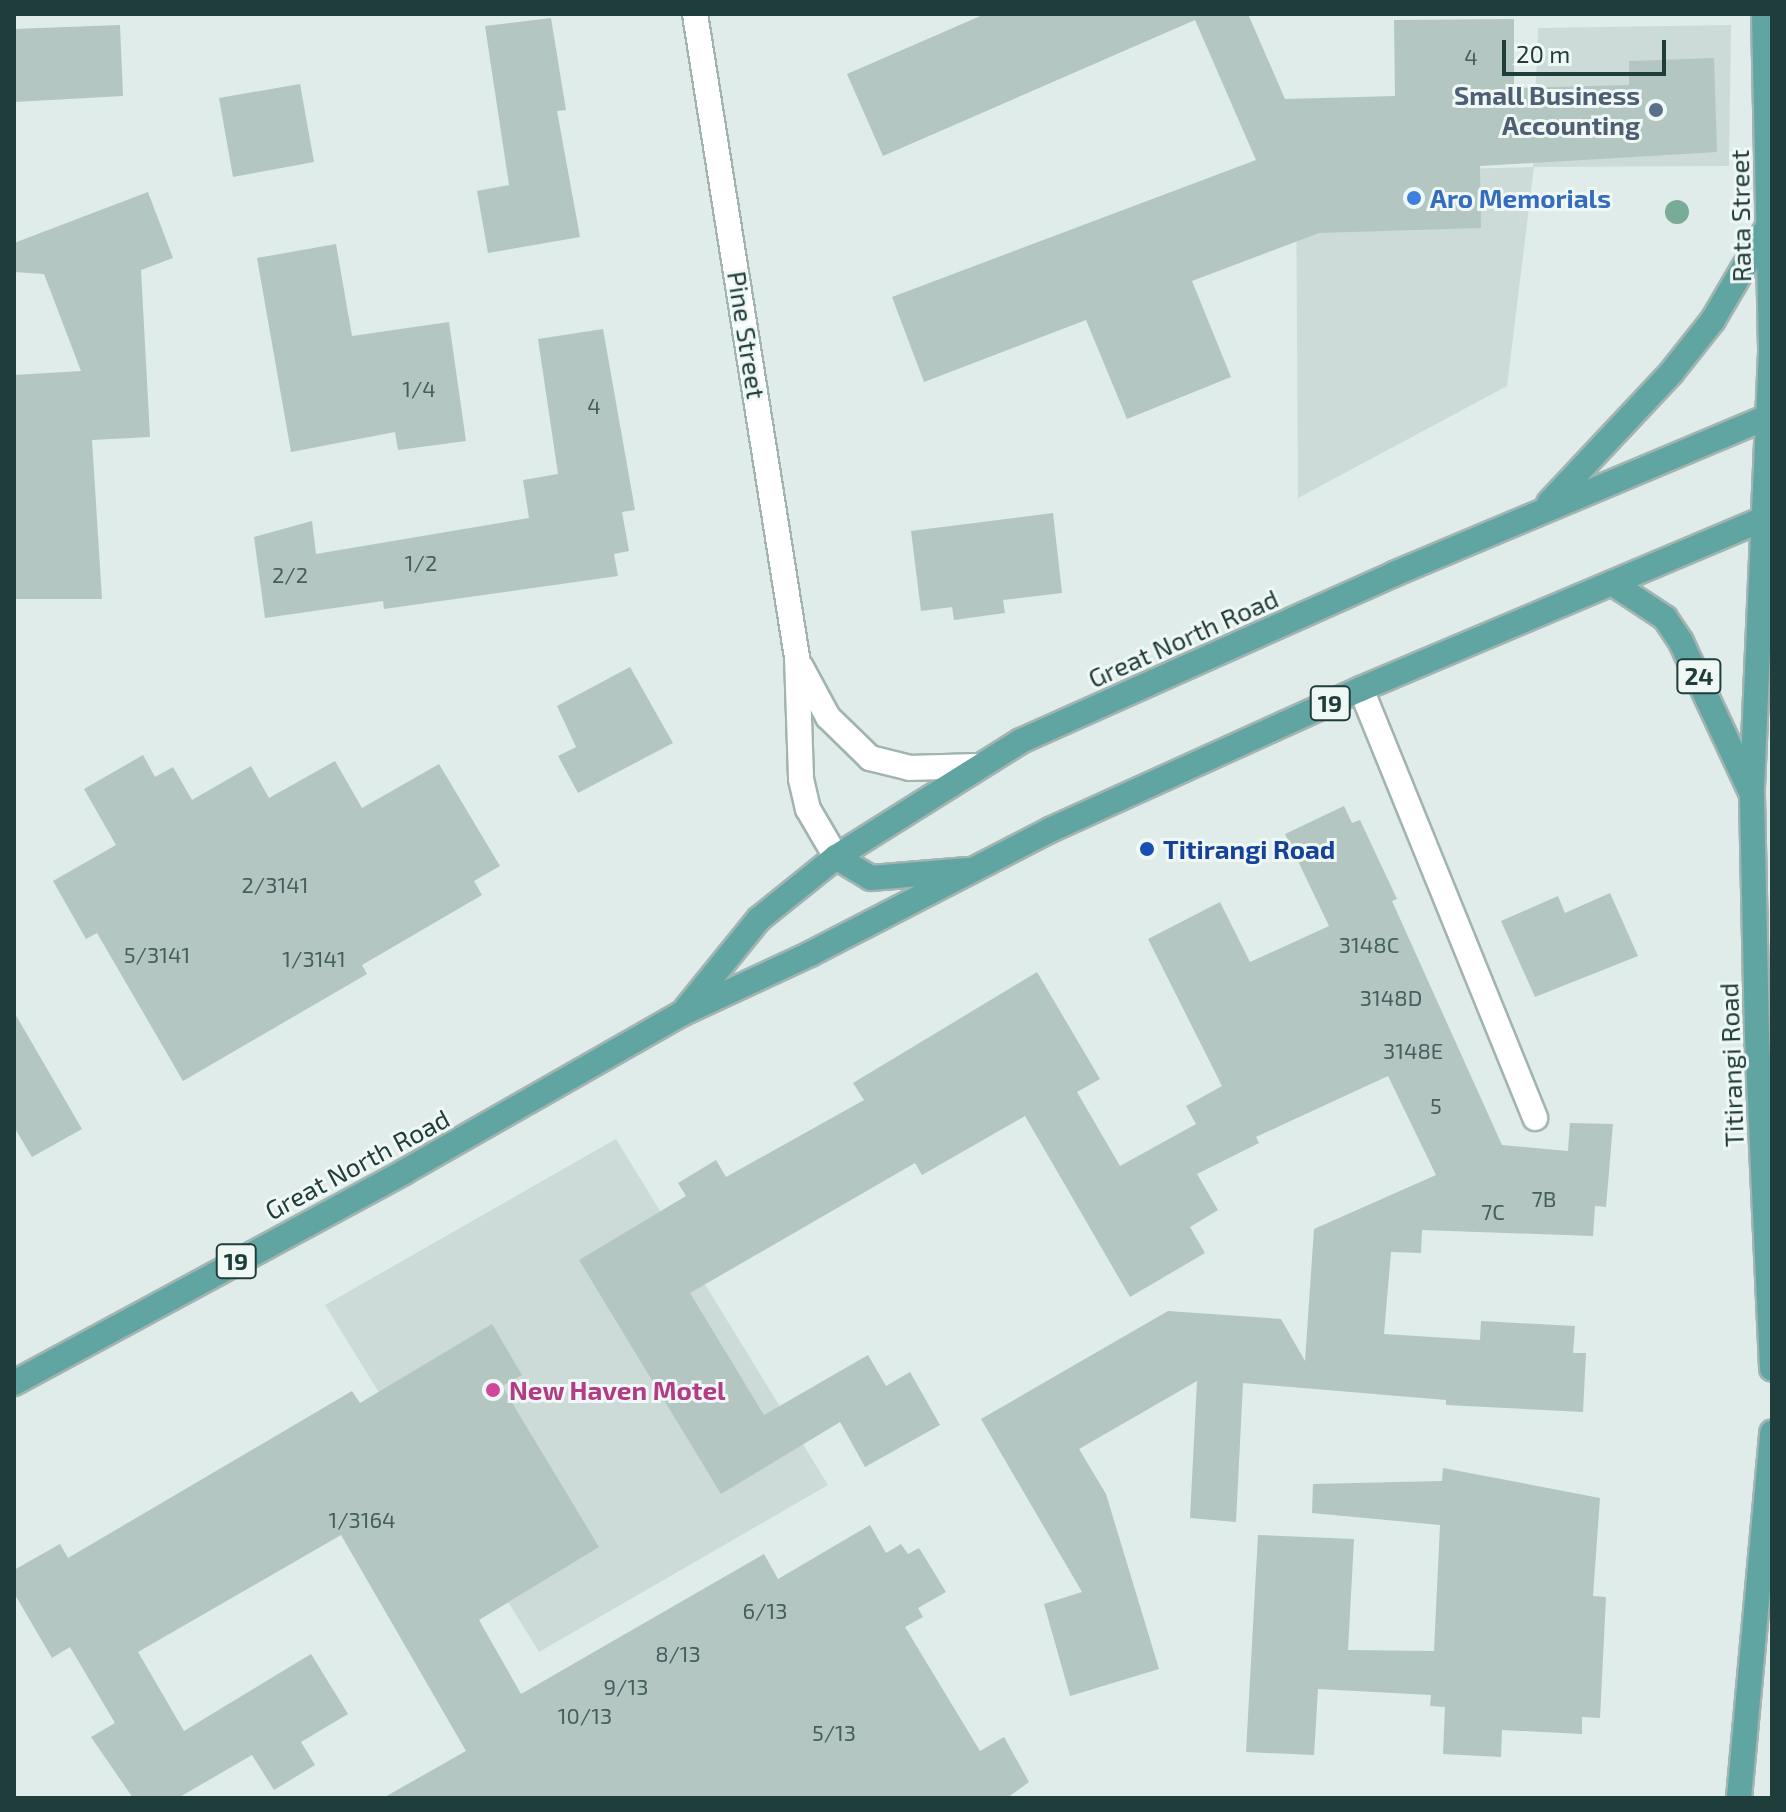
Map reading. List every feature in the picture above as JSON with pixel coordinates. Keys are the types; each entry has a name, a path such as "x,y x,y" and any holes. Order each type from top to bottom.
{"main road":[{"name":"Rata Street","path":"1764,14 1770,416 1768,517"},
{"path":"1541,511 1671,373 1713,320 1767,228"},
{"name":"Great North Road","path":"681,1014 759,919 836,857 976,766 1021,741 1541,511 1770,416"},
{"name":"Great North Road","path":"14,1383 404,1172 681,1014 982,868 1076,817 1361,689 1768,517"},
{"name":"Titirangi Road","path":"1768,517 1752,796 1757,1036 1772,1369"},
{"name":"24","path":"1612,583 1665,618 1681,642 1752,796"},
{"path":"836,857 871,878 982,868"},
{"path":"1739,1798 1772,1432"}],"street":[{"name":"Pine Street","path":"695,14 797,657 801,779 808,809 836,857"},
{"name":"Pine Street","path":"797,657 813,696 870,758 910,768 976,766"},
{"path":"1361,689 1535,1118"}],"shaded area":[{"path":"1731,25 1729,166 1534,167 1507,386 1298,498 1296,173 1533,167 1538,28"},
{"path":"616,1139 828,1485 539,1652 325,1305"}],"building":[{"path":"985,14 1248,14 1285,99 1395,96 1394,20 1514,19 1514,88 1629,85 1629,61 1714,58 1717,152 1480,166 1481,228 1319,233 1192,281 1231,377 1127,419 1086,320 924,382 892,297 1256,160 1195,20 883,156 847,74"},
{"path":"551,18 566,110 557,111 580,237 488,253 477,191 509,185 485,26"},
{"path":"120,25 123,96 14,102 14,29"},
{"path":"300,84 314,162 233,177 219,98"},
{"path":"148,192 173,258 141,270 150,437 92,440 102,599 14,599 14,375 81,371 44,274 14,272 14,243"},
{"path":"336,244 352,336 449,322 466,441 398,450 395,432 291,452 257,258"},
{"path":"603,329 635,510 622,512 629,551 614,554 618,576 384,609 383,601 265,618 254,537 312,521 316,554 529,518 523,480 558,474 538,339"},
{"path":"1053,513 1062,593 1003,600 1005,613 954,620 952,607 921,611 911,531"},
{"path":"630,667 673,743 578,793 558,756 576,747 557,706"},
{"path":"143,755 155,777 173,767 192,800 251,766 269,798 335,761 362,808 439,764 500,866 474,881 482,895 362,965 367,974 183,1081 97,933 86,939 53,881 116,845 84,789"},
{"path":"1344,806 1352,823 1360,820 1397,899 1392,901 1502,1145 1568,1151 1570,1123 1613,1124 1606,1207 1595,1206 1593,1236 1422,1230 1421,1253 1391,1252 1384,1334 1480,1340 1481,1321 1575,1326 1573,1353 1586,1353 1583,1412 1446,1405 1446,1400 1243,1383 1236,1522 1190,1518 1197,1381 1079,1449 1106,1494 1159,1669 1070,1696 1044,1604 1082,1592 981,1419 1168,1311 1281,1319 1305,1361 1314,1229 1436,1175 1388,1076 1256,1137 1259,1143 1197,1174 1218,1210 1190,1227 1205,1253 1130,1297 1025,1116 922,1175 915,1163 690,1293 764,1415 868,1355 886,1386 910,1372 940,1425 865,1467 840,1422 721,1494 579,1260 686,1196 678,1183 716,1160 726,1177 864,1100 853,1083 1037,972 1100,1079 1077,1092 1120,1166 1196,1124 1186,1106 1222,1086 1148,939 1220,902 1250,962 1329,926 1285,834"},
{"path":"1610,893 1638,956 1535,997 1501,921 1558,896 1565,913"},
{"path":"14,1012 82,1129 32,1157 14,1127"},
{"path":"492,1324 522,1375 502,1386 599,1547 479,1620 521,1694 764,1554 778,1579 870,1525 886,1553 901,1544 908,1554 919,1548 946,1592 918,1608 923,1617 905,1627 980,1751 1004,1737 1029,1782 1007,1798 383,1798 466,1751 341,1535 138,1652 184,1731 311,1654 348,1714 301,1742 315,1765 274,1790 252,1755 178,1798 133,1798 91,1737 115,1723 70,1647 52,1658 14,1593 14,1570 60,1544 68,1558 352,1391 360,1403"},
{"path":"1443,1468 1600,1498 1593,1596 1606,1597 1600,1718 1582,1717 1582,1734 1502,1730 1501,1757 1443,1754 1445,1707 1430,1706 1431,1695 1318,1689 1314,1755 1246,1752 1258,1535 1354,1539 1348,1650 1434,1651 1440,1525 1312,1513 1313,1484 1442,1481"}],"place":[{"name":"Small Business Accounting","path":"1656,110"},
{"name":"Aro Memorials","path":"1414,198"},
{"name":"Titirangi Road","path":"1147,849"},
{"name":"New Haven Motel","path":"493,1390"}]}
